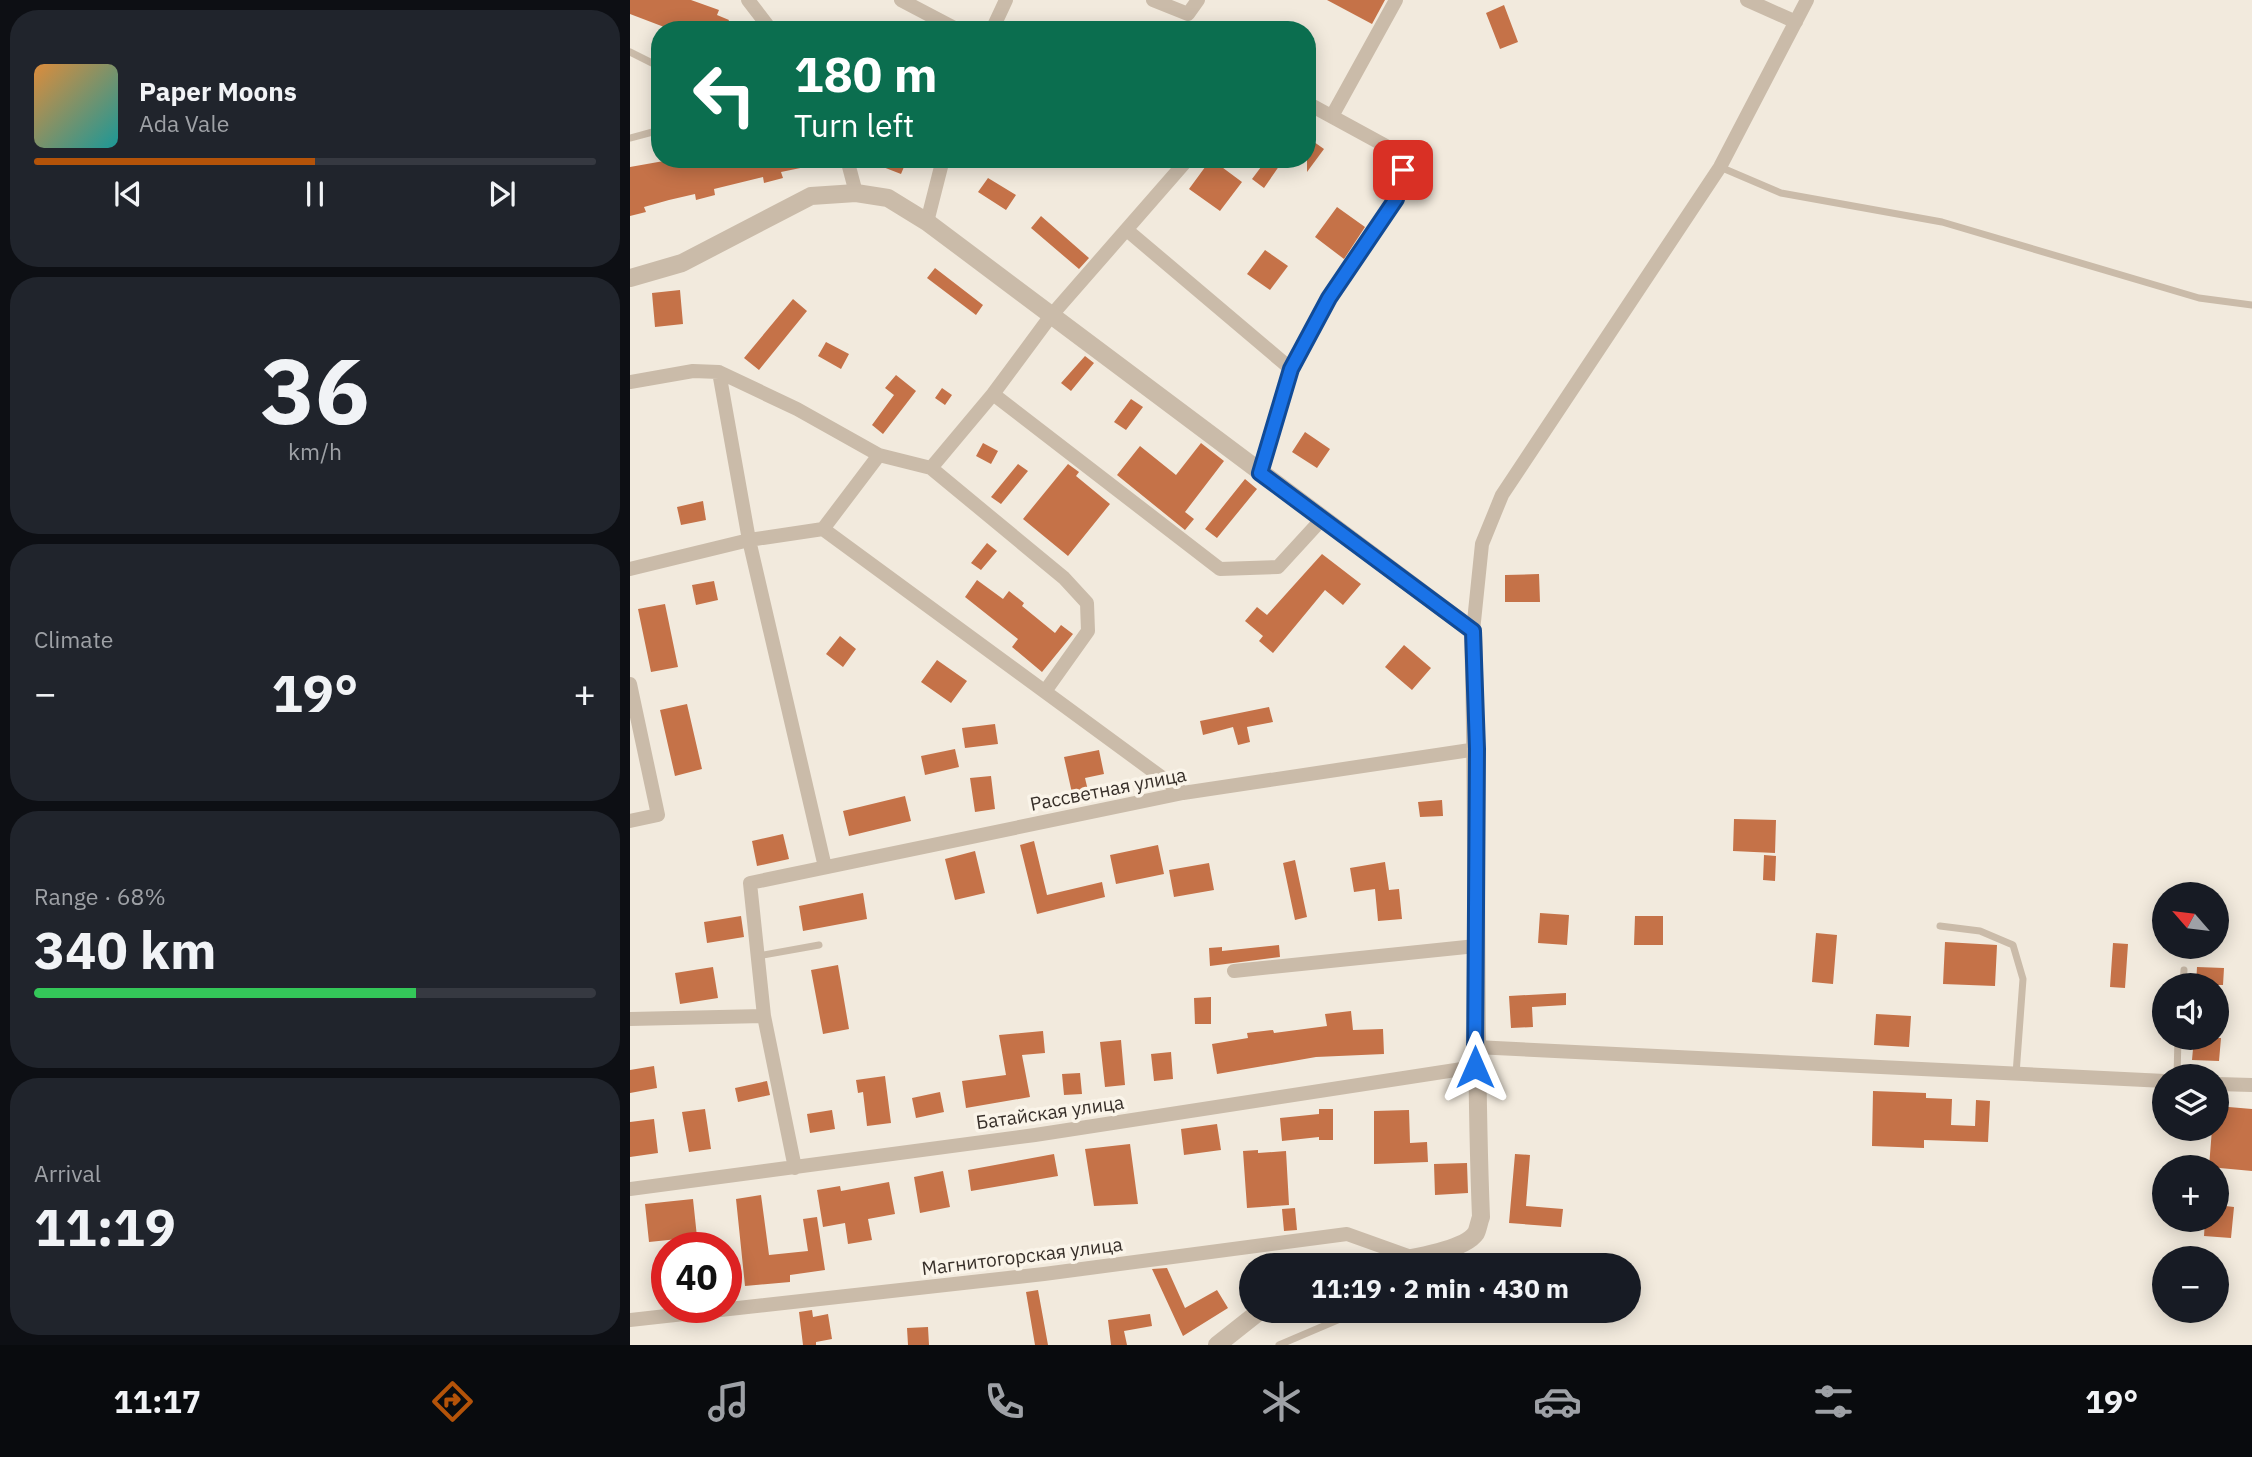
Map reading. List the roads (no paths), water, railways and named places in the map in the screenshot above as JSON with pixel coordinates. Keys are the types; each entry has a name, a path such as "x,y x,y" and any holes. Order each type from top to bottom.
{"street":[{"path":"748,0 764,21"},
{"path":"901,0 941,21"},
{"path":"996,21 1006,0"},
{"path":"1153,0 1188,14 1198,0"},
{"path":"1332,116 1396,0"},
{"path":"1747,0 1796,22"},
{"path":"1432,1253 1463,1244 1475,1234 1481,1217 1475,1067 1477,749 1473,631 1482,544 1502,495 1720,167 1807,0"},
{"path":"1260,473 1291,369 1329,298 1396,199 1403,170 1395,151 1316,108"},
{"path":"849,168 856,193"},
{"path":"927,222 941,168"},
{"path":"931,468 993,394 1050,317 1180,168"},
{"path":"630,278 681,263 811,196 856,193 888,198 927,222 1050,317 1473,631"},
{"path":"1128,231 1291,369"},
{"path":"630,382 693,371 719,372 797,409 879,455 931,468 1064,578 1087,603 1088,631 1046,690"},
{"path":"719,372 749,540 825,867"},
{"path":"993,394 1220,569 1278,567 1322,519"},
{"path":"630,569 749,540 823,528 879,455"},
{"path":"823,528 1183,793"},
{"path":"630,684 658,815 630,821"},
{"name":"Рассветная улица","path":"758,956 750,883 1183,793 1477,749"},
{"path":"1234,971 1476,946"},
{"path":"758,956 764,1016 796,1168"},
{"path":"630,1019 764,1016"},
{"path":"1475,1047 2152,1080"},
{"name":"Батайская улица","path":"630,1189 1035,1135 1475,1067"},
{"path":"2229,1084 2252,1085"},
{"name":"Магнитогорская улица","path":"630,1320 1044,1274 1347,1234 1400,1253"},
{"path":"1217,1345 1245,1323"}],"lane":[{"path":"630,52 651,62"},
{"path":"630,138 651,132"},
{"path":"1720,167 1781,193 1942,222 2199,298 2252,305"},
{"path":"1940,926 1980,932 2013,945 2023,979 2016,1074"},
{"path":"758,956 820,945"},
{"path":"1279,1345 1331,1323"}]}
